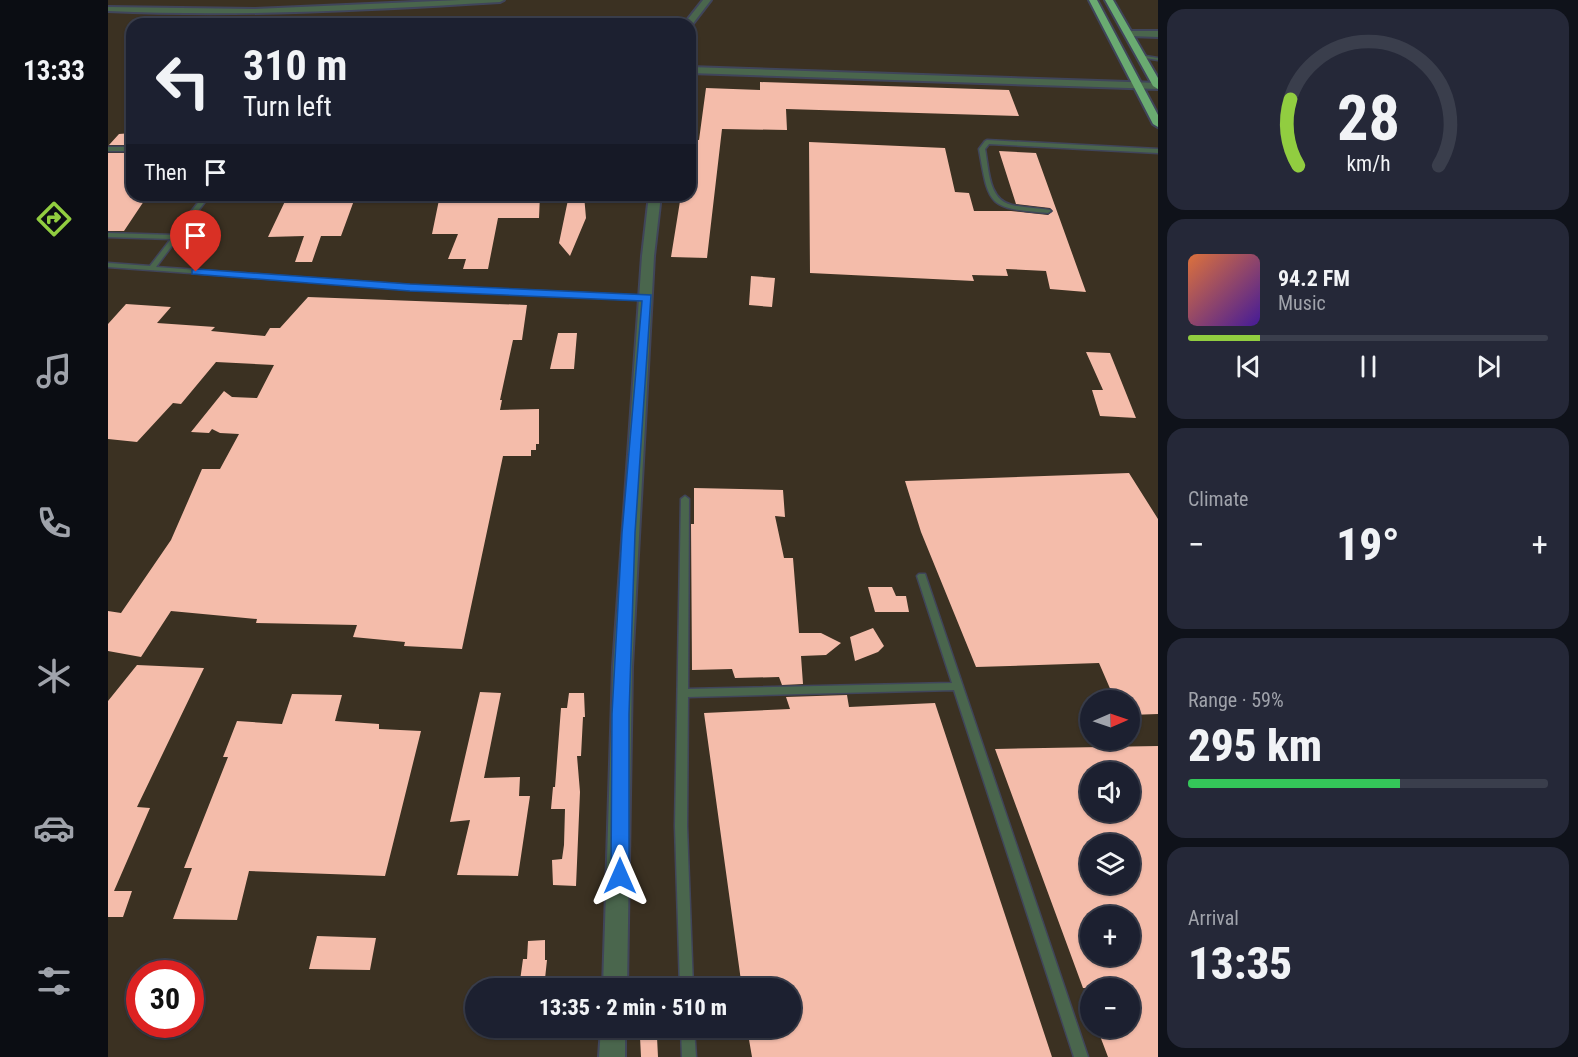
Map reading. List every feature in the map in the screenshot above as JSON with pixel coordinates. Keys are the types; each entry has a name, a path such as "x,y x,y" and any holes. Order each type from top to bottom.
{"highway":[{"path":"1093,0 1158,124"},
{"path":"1109,0 1130,33 1157,84"}],"street":[{"path":"108,9 204,12 324,10 500,0"},
{"path":"692,18 706,0"},
{"path":"1130,33 1158,34"},
{"path":"696,70 1157,84"},
{"path":"616,978 620,899 621,714 627,556 647,298 650,217 654,201"},
{"path":"612,1057 613,1038"}],"lane":[{"path":"1141,56 1158,59"},
{"path":"1048,211 1012,208 997,202 991,195 981,148 987,142 1158,151"},
{"path":"108,149 126,149"},
{"path":"151,269 202,201"},
{"path":"108,235 174,237"},
{"path":"108,265 410,287 647,298"},
{"path":"686,499 681,826 687,978"},
{"path":"922,576 1081,1057"},
{"path":"683,693 958,686"},
{"path":"688,1038 689,1057"}],"shaded area":[{"path":"108,0 1158,0 1158,1057 108,1057"}],"building":[{"path":"760,82 1009,90 1019,116 786,109 787,130 722,129 707,258 671,257 680,201 696,201 696,140 699,140 706,88 760,90"},
{"path":"126,133 126,145 109,145 119,134"},
{"path":"809,142 945,148 955,192 969,193 974,211 1011,211 1048,215 1053,211 1050,208 1016,204 999,151 1036,153 1086,292 1050,289 1046,271 1006,269 1008,276 972,275 974,281 810,273"},
{"path":"108,153 126,153 126,201 144,201 124,231 108,231"},
{"path":"285,201 354,201 341,236 321,236 312,262 295,262 304,236 268,237"},
{"path":"439,201 540,201 539,218 498,218 488,269 463,269 466,259 448,259 458,234 432,234"},
{"path":"568,201 585,201 586,218 570,256 559,243"},
{"path":"751,276 775,278 772,307 749,305"},
{"path":"308,297 527,305 522,340 513,340 500,400 502,400 500,410 539,409 539,444 536,444 536,450 531,450 531,456 503,456 462,649 404,646 405,642 353,637 357,625 256,623 257,619 171,611 141,657 108,651 108,611 121,613 171,540 202,469 220,469 239,434 220,433 212,429 209,433 191,432 224,391 232,397 257,398 274,365 216,362 181,404 173,403 137,442 108,439 108,324 126,304 171,307 157,323 215,327 211,331 265,336 270,328 280,328"},
{"path":"558,333 577,333 574,369 550,369"},
{"path":"1086,352 1110,353 1136,418 1100,416 1092,390 1103,390"},
{"path":"1129,473 1158,519 1158,714 1140,715 1140,690 1111,690 1099,663 976,667 921,532 905,481"},
{"path":"694,488 783,490 785,517 775,516 784,558 793,558 799,633 821,633 841,643 826,655 801,656 803,684 782,685 779,677 735,678 732,669 692,670 691,524 694,524"},
{"path":"868,587 892,587 896,596 906,596 909,612 875,612"},
{"path":"873,628 884,646 878,652 855,661 850,637"},
{"path":"137,665 204,668 137,807 150,808 114,891 132,891 123,917 108,917 108,701"},
{"path":"480,692 501,693 484,778 520,777 519,796 530,796 518,876 457,875 470,820 450,822"},
{"path":"569,693 584,693 585,717 583,717 581,756 577,756 580,792 576,886 553,885 552,860 562,859 564,845 565,809 551,809 553,787 555,787 561,708 567,708"},
{"path":"292,694 342,695 335,721 379,724 379,729 421,731 385,876 249,871 237,920 173,919 192,868 184,868 228,757 223,757 237,721 282,724"},
{"path":"847,695 849,707 935,703 1052,1057 752,1057 749,1038 801,1038 801,978 741,978 704,713 790,709 786,697"},
{"path":"1140,746 1158,746 1158,1057 1108,1057 1101,1038 1140,1038 1140,978 1080,978 1080,980 995,749 1080,747 1080,750 1140,750"},
{"path":"317,936 376,938 370,970 309,969"},
{"path":"545,940 545,960 547,960 545,978 520,978 523,959 527,959 528,941"},
{"path":"640,1038 657,1038 658,1057 641,1057"}],"route":[{"path":"196,272 410,287 647,298 628,533 621,714 620,876"}]}
